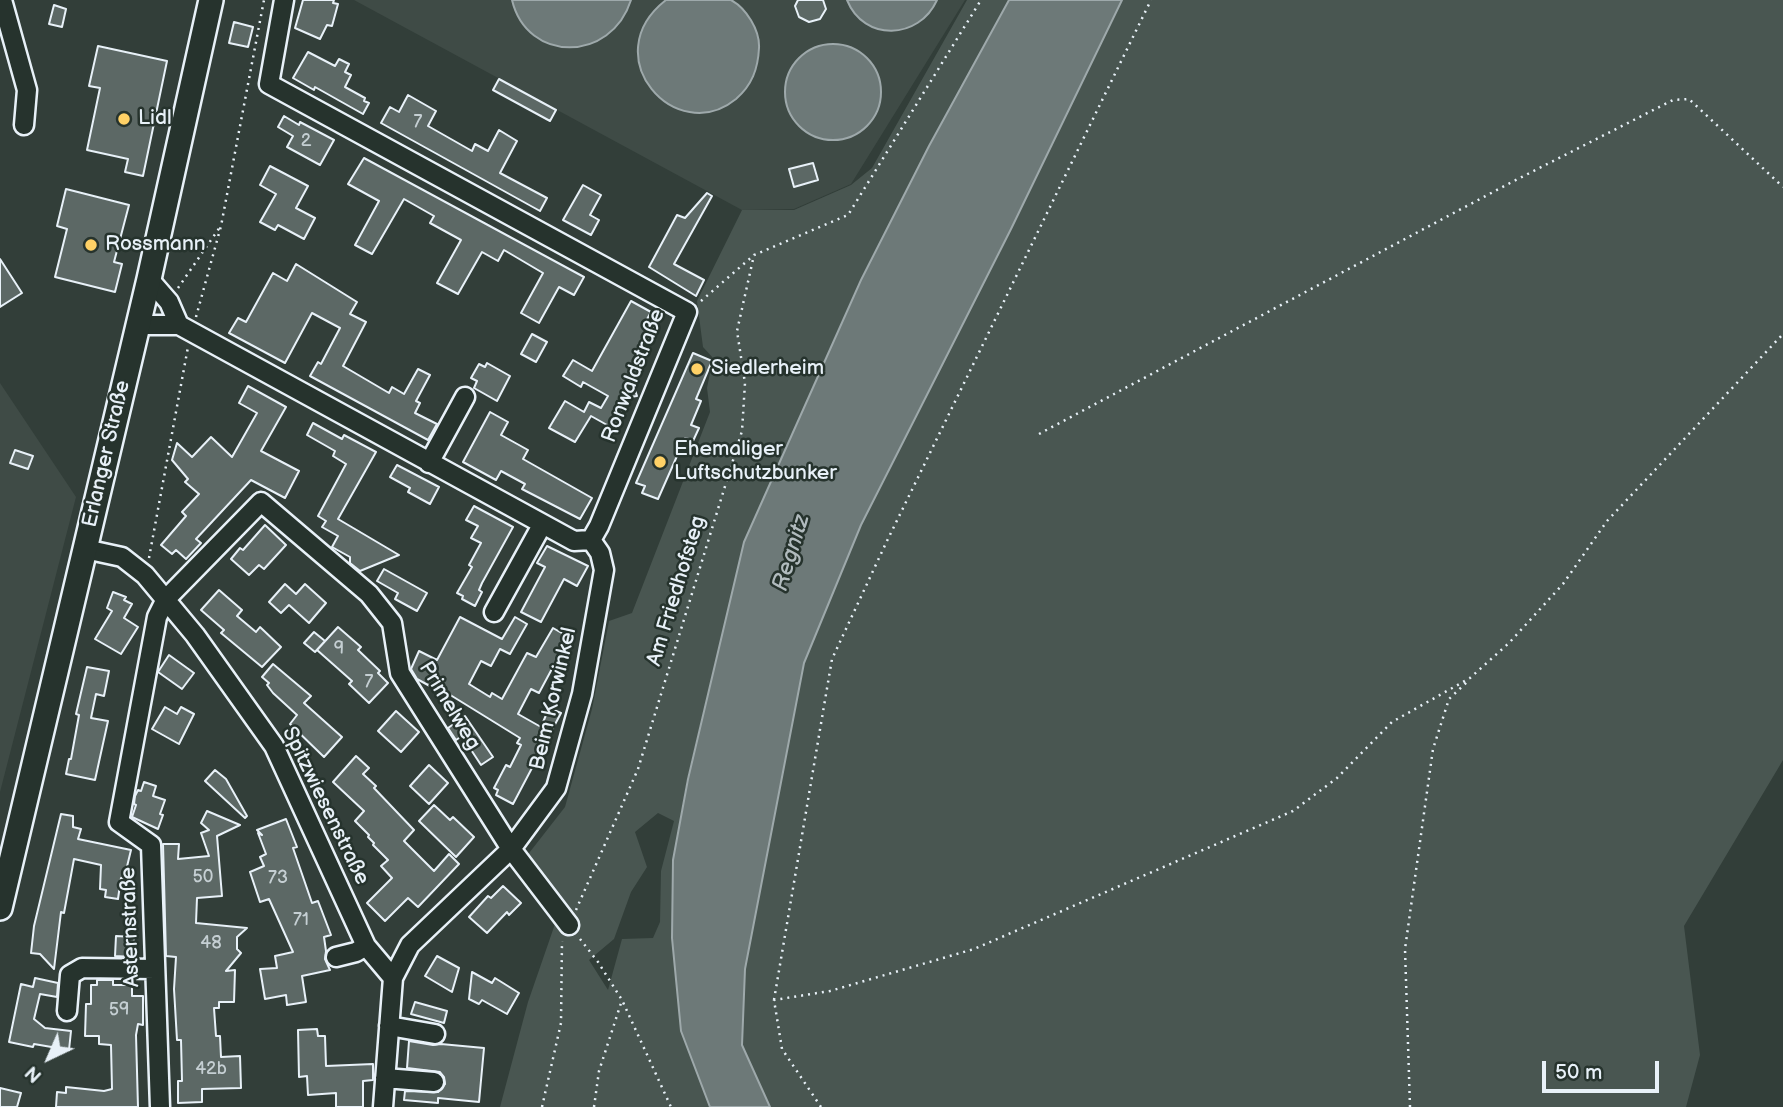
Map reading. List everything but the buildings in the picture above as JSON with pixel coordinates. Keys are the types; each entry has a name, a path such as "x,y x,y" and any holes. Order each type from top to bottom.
{"main road":[{"name":"Erlanger Straße","path":"0,908 149,279 211,0"}],"street":[{"path":"2,0 27,90 24,125"},
{"name":"Ronwaldstraße","path":"284,0 269,85 688,312 591,540"},
{"path":"149,279 169,302 186,329"},
{"path":"138,325 186,329 542,525 574,541 591,540"},
{"path":"429,463 465,397"},
{"name":"Primelweg","path":"166,599 261,502 369,594 392,623 400,673 511,849 569,925"},
{"path":"494,612 542,525"},
{"name":"Beim Korwinkel","path":"393,978 411,945 511,849 556,788 582,694 604,570 600,553 591,540"},
{"name":"Spitzwiesenstraße","path":"85,549 122,557 145,575 195,635 274,746 366,946 393,978"},
{"name":"Asternstraße","path":"160,1107 151,845 119,822 157,617 166,599"},
{"path":"336,957 356,952 366,946"},
{"path":"67,1011 71,975 82,968 155,969"},
{"path":"383,1107 393,978"},
{"path":"389,1026 435,1034"},
{"path":"385,1078 434,1082"}],"path":[{"path":"145,575 186,329 221,226 264,0"},
{"path":"688,312 754,255 848,215 981,0"},
{"path":"821,1107 782,1049 774,1000 832,659 1151,0"},
{"path":"1039,434 1510,183 1673,100 1689,99 1783,187"},
{"name":"Am Friedhofsteg","path":"542,1107 561,1023 562,941 638,769 742,431 745,383 737,331 754,255"},
{"path":"1410,1107 1405,949 1433,749 1449,699 1509,643 1563,584 1607,521 1783,334"},
{"path":"774,1000 830,991 974,948 1293,811 1337,778 1392,722 1470,678"},
{"path":"569,925 598,962 622,1000 671,1107"},
{"path":"594,1107 599,1071 622,1000"}],"shaded area":[{"path":"354,0 965,0 851,184 794,209 742,210"},
{"path":"967,0 1009,0 860,280 744,543 687,780 673,860 681,1031 710,1107 500,1107 528,1002 555,924 526,857 565,807 592,709 609,621 632,613 710,412 707,388 713,358 703,347 697,301 742,210 794,210 851,185 872,168","holes":["658,813 674,821 661,871 660,922 653,938 622,939 608,990 589,960 614,939 631,892 647,867 635,832"]},
{"path":"1122,0 1783,0 1783,760 1684,926 1700,1055 1686,1107 770,1107 766,1102 742,1045 745,969 804,663 860,525"},
{"path":"0,383 76,497 0,792"}],"water":[{"path":"512,0 631,0 621,21 606,35 589,44 570,47 551,44 534,35 521,21"},
{"path":"666,0 731,0 747,14 759,41 758,56 756,70 750,82 736,99 713,111 690,112 668,104 652,89 641,69 638,46 646,22"},
{"path":"847,0 937,0 929,13 918,23 892,31 878,29 866,23 855,14"},
{"name":"Regnitz","path":"1009,0 1122,0 1011,229 861,525 804,663 745,969 742,1045 770,1107 710,1107 681,1031 672,938 673,860 688,779 744,542 861,280 929,146"},
{"path":"833,44 852,47 867,58 878,73 881,92 878,111 867,126 852,137 833,140 814,137 799,126 788,111 785,92 788,73 799,58 814,47"}],"place":[{"name":"Lidl","path":"124,119"},
{"name":"Rossmann","path":"91,245"},
{"name":"Siedlerheim","path":"697,369"},
{"name":"Ehemaliger Luftschutzbunker","path":"660,462"}]}
